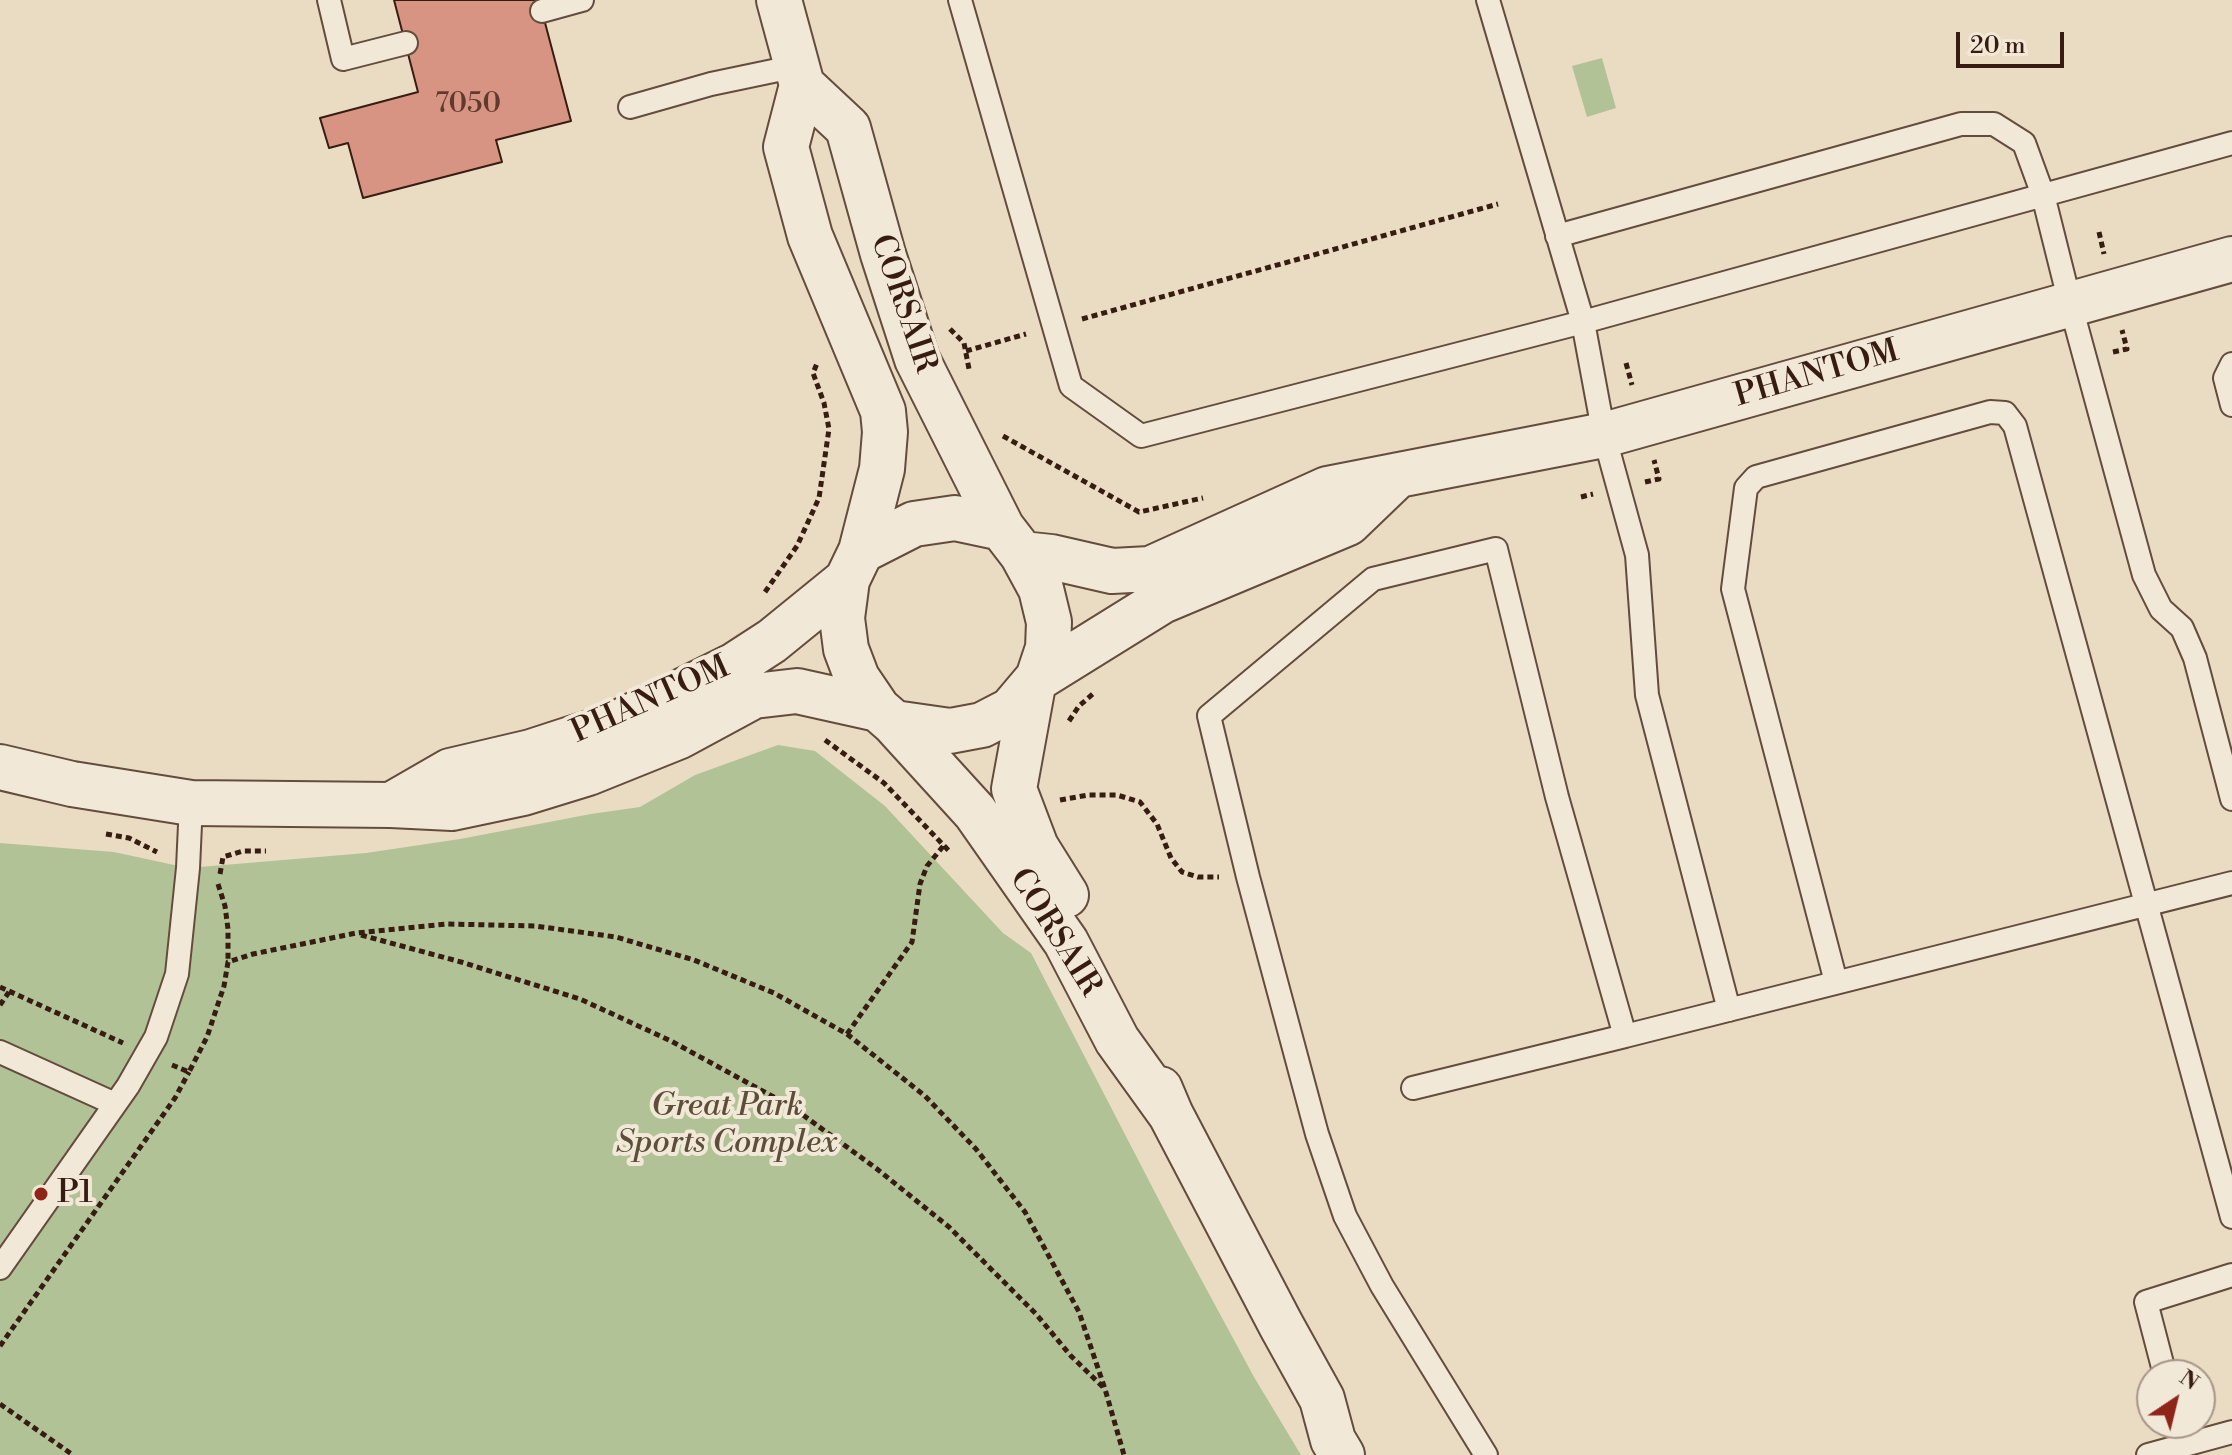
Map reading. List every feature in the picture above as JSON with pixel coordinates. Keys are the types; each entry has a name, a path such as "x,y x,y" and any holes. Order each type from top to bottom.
{"street":[{"name":"CORSAIR","path":"779,0 800,76 786,147 810,236 883,411 882,469 854,566"},
{"name":"CORSAIR","path":"800,76 848,128 883,254 917,359 1012,541"},
{"name":"PHANTOM","path":"1012,541 1051,557 1112,571 1150,569 1327,489 1604,435 2232,259"},
{"path":"1035,682 1048,648 1049,622 1041,589 1012,541 955,518 914,524 854,566 842,618 846,649 857,678 886,716 950,731 982,725 1011,710 1035,682 1162,601 1348,523 1398,475"},
{"name":"PHANTOM","path":"391,805 450,771 531,752 614,725 735,665 772,641 854,566"},
{"name":"CORSAIR","path":"1035,682 1014,789 1036,847 1109,965 1171,1115 1322,1399 1333,1440 1342,1455"},
{"name":"PHANTOM","path":"0,767 72,784 191,803 452,808 523,793 588,773 680,736 754,696 797,691 886,716"},
{"name":"CORSAIR","path":"886,716 975,812 1066,942 1117,1040 1171,1115"},
{"name":"CORSAIR","path":"1322,1399 1357,1428 1373,1455"}],"lane":[{"path":"329,0 343,59 406,43"},
{"path":"542,11 582,0"},
{"path":"960,0 1071,386 1141,436 1583,322 2232,143"},
{"path":"1488,0 1583,322 1604,435 1637,555 1647,695 1729,1010"},
{"path":"630,107 711,84 800,76"},
{"path":"1557,236 1961,124 1994,124 2024,143 2043,195 2144,575 2161,609 2182,628 2195,658 2232,799"},
{"path":"2232,364 2225,378 2232,405"},
{"path":"1836,982 1733,589 1746,488 1756,477 1990,412 2005,413 2015,426 2232,1217"},
{"path":"1486,1455 1382,1286 1345,1216 1317,1134 1248,877 1209,716 1373,579 1496,549 1557,797 1625,1036"},
{"path":"0,1268 115,1104 156,1037 177,974 191,803"},
{"path":"1413,1088 2232,883"},
{"path":"0,1052 115,1104"},
{"path":"2161,1359 2146,1302 2232,1275"},
{"path":"2148,1455 2232,1432"},
{"path":"2181,1439 2183,1446"}],"path":[{"path":"966,351 1498,204"},
{"path":"964,343 972,382"},
{"path":"757,600 797,546 819,498 829,429 813,373"},
{"path":"997,431 1125,506 1139,512 1147,511"},
{"path":"1065,729 1079,706 1102,687"},
{"path":"821,738 884,783 944,845"},
{"path":"1049,801 1088,795 1117,795 1140,802 1157,824 1171,858 1182,872 1198,877 1248,877"},
{"path":"847,1034 912,942 920,884 927,866 952,840"},
{"path":"0,1346 175,1098 189,1072 207,1037 224,986 228,962 226,917 218,885 223,857 243,851 266,851"},
{"path":"228,962 356,933 447,924 535,926 616,937 694,960 774,993 847,1034 925,1096 976,1149 1025,1212 1079,1312 1124,1455"},
{"path":"356,933 580,999 671,1041 792,1107 949,1227 1105,1389"},
{"path":"0,987 189,1072"},
{"path":"0,1005 9,992"},
{"path":"0,1404 73,1455"}],"green space":[{"path":"1602,58 1616,108 1587,117 1572,66"},
{"name":"Great Park Sports Complex","path":"778,745 815,751 885,806 1003,933 1031,953 1174,1229 1254,1377 1301,1455 0,1455 0,843 114,852 188,868 366,853 640,807 695,775"}],"building":[{"path":"394,0 539,0 571,121 496,140 502,162 363,198 348,143 329,148 320,118 418,92"}],"place":[{"name":"P1","path":"41,1194"}]}
